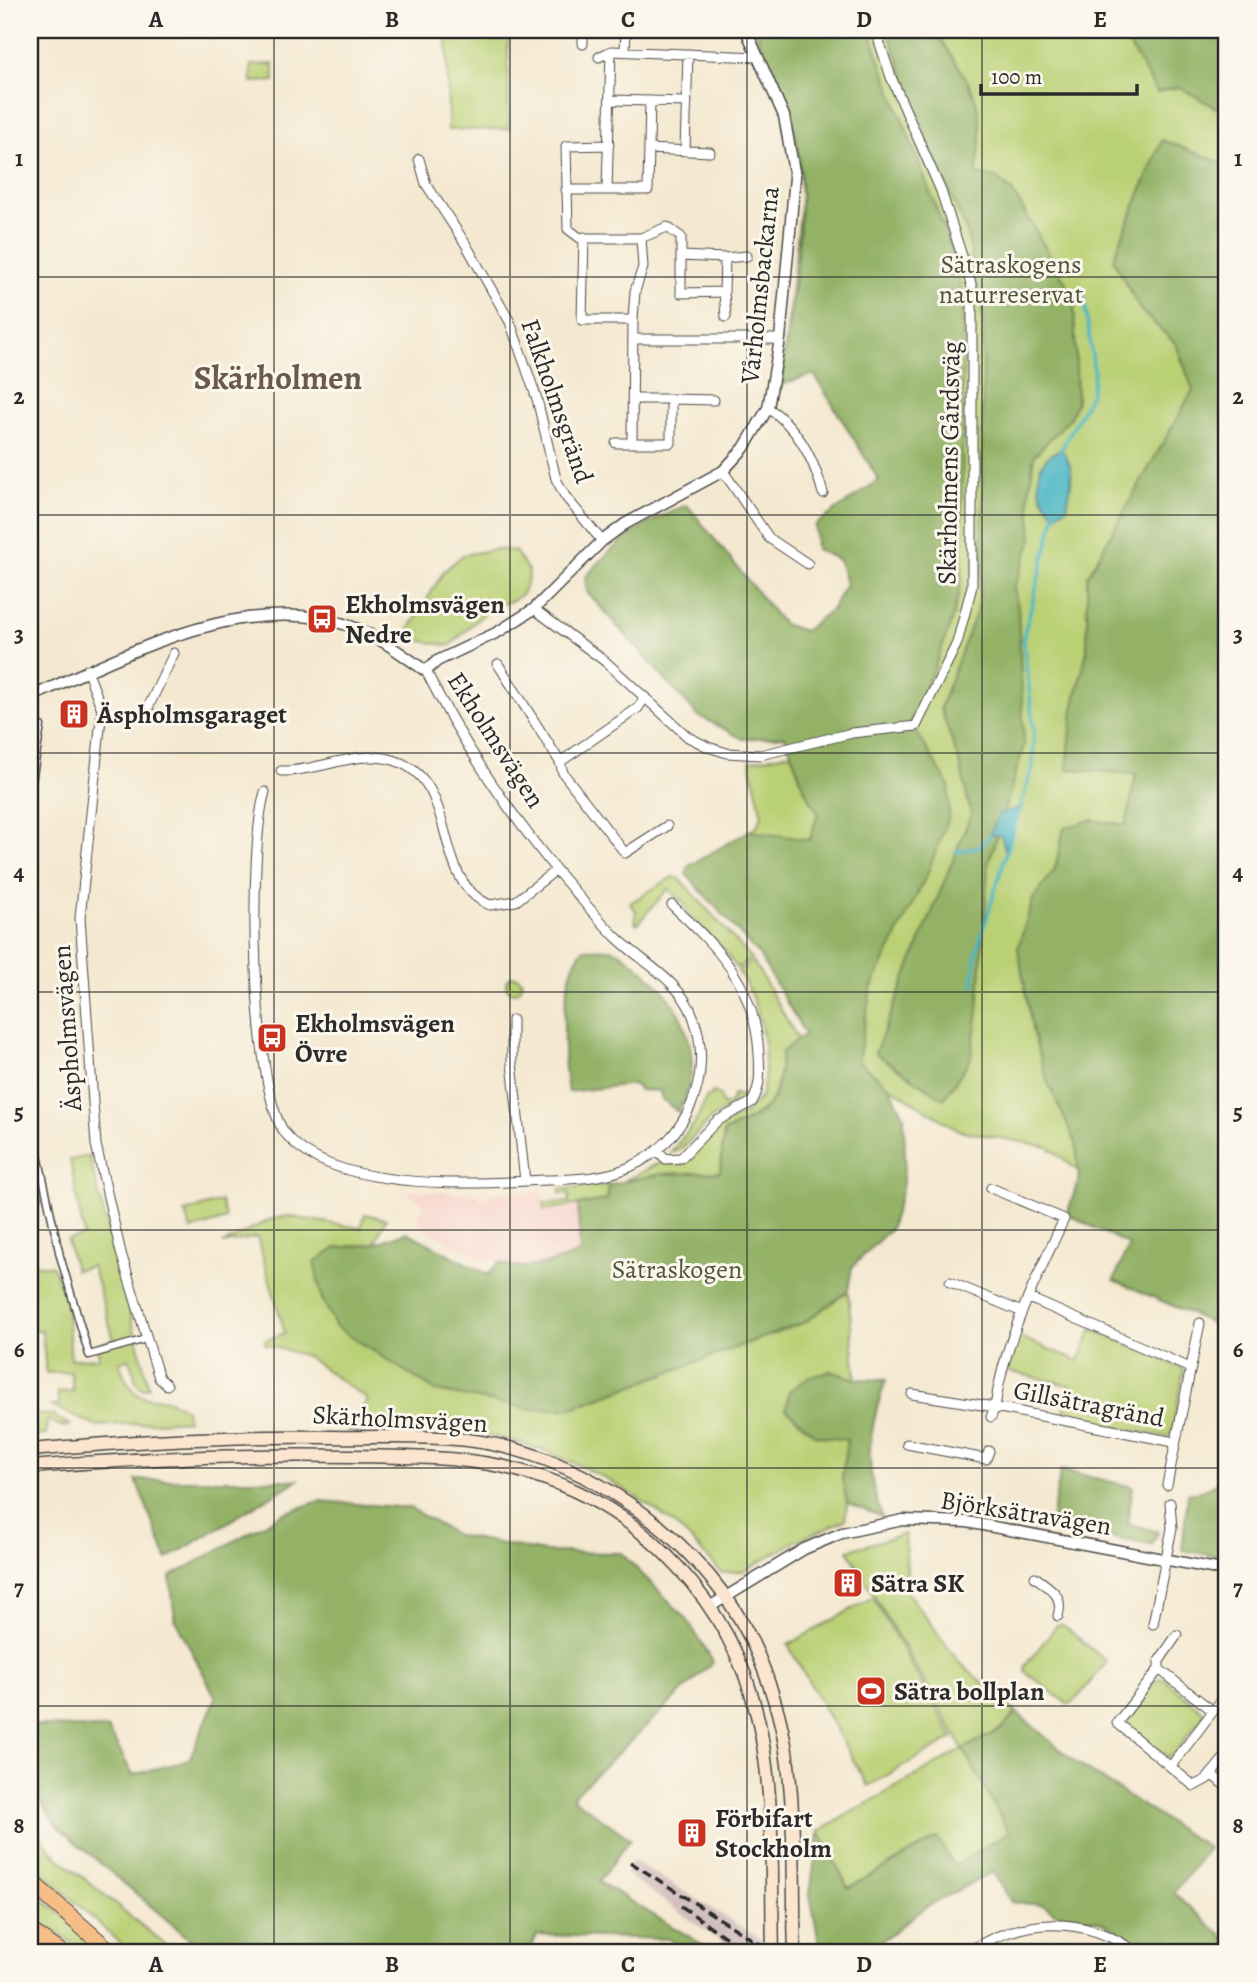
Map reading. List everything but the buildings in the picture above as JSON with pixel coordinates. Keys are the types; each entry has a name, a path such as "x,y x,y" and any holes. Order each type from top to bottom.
{"highway":[{"path":"30,1881 113,1953"},
{"path":"30,1931 62,1953"}],"main road":[{"name":"Skärholmsvägen","path":"30,1450 172,1437 254,1435 467,1440 507,1448 564,1468 613,1494 656,1523 687,1550 726,1597 755,1651 779,1715 789,1784 795,1953"},
{"name":"Skärholmsvägen","path":"30,1467 259,1455 378,1456 504,1467 554,1481 583,1494 629,1523 674,1562 711,1606 738,1658 758,1718 767,1785 773,1953"}],"street":[{"path":"583,30 583,44"},
{"path":"625,51 626,30"},
{"name":"Vårholmsbackarna","path":"426,671 437,661 498,632 534,609 602,541 625,524 723,471 744,448 768,408 780,339 795,199 794,157 784,116 746,30"},
{"name":"Skärholmens Gårdsväg","path":"645,697 688,737 708,747 743,755 776,753 852,733 916,726 957,643 972,586 972,287 941,191 891,77 879,30"},
{"path":"607,190 611,51"},
{"path":"599,57 611,51 625,51 758,57"},
{"path":"685,151 688,54"},
{"path":"611,100 687,102"},
{"path":"566,190 648,190 650,101"},
{"path":"608,145 566,146 568,229 573,235 584,237 641,238 661,229 676,230 681,237 681,293 724,292"},
{"path":"649,149 710,152"},
{"name":"Falkholmsgränd","path":"419,159 426,184 465,243 510,322 537,400 556,478 565,496 602,541"},
{"path":"584,237 582,320 633,320"},
{"path":"632,443 633,320 635,291 643,267 641,238"},
{"path":"681,256 747,256"},
{"path":"725,258 726,317"},
{"path":"633,339 780,339"},
{"path":"633,399 714,400"},
{"path":"615,443 671,443 671,399"},
{"path":"768,408 792,428 817,471 823,493"},
{"path":"723,471 769,538 808,564"},
{"path":"534,609 606,662 645,697 638,708 561,762"},
{"name":"Ekholmsvägen","path":"30,697 87,670 177,634 234,622 289,616 322,619 357,628 390,646 426,671 475,754 556,870 617,938 668,980 692,1014 700,1040 698,1085 679,1128 658,1151 629,1167 604,1175 460,1185 399,1180 337,1166 312,1156 286,1135 270,1100 259,1020 256,900 260,809 265,792"},
{"path":"164,716 145,714 174,653"},
{"path":"498,664 505,670 561,762 563,773 625,853 667,826"},
{"name":"Äspholmsvägen","path":"87,670 102,709 80,918 95,1131 121,1252 159,1378 167,1385"},
{"path":"30,793 41,726"},
{"path":"281,771 358,759 393,759 408,767 429,784 457,871 466,889 490,905 516,901 556,870"},
{"path":"658,1151 666,1159 681,1158 717,1121 752,1102 760,1070 758,1031 742,985 711,941 672,905"},
{"path":"512,1020 512,1063 524,1181"},
{"name":"Äspholmsvägen","path":"30,1075 37,1155 60,1256 89,1354 146,1339"},
{"name":"Gillsätragränd","path":"991,1188 1065,1219 1022,1312 1000,1370 993,1412"},
{"path":"950,1282 1022,1312"},
{"path":"1029,1298 1190,1368"},
{"name":"Gillsätragränd","path":"1167,1485 1200,1323"},
{"name":"Gillsätragränd","path":"912,1394 993,1412 1174,1443"},
{"path":"907,1444 986,1459 989,1451"},
{"path":"1153,1624 1168,1559 1172,1528 1170,1503"},
{"name":"Björksätravägen","path":"711,1606 804,1549 842,1533 903,1520 967,1522 1227,1571"},
{"path":"1035,1577 1058,1594 1061,1604 1058,1616"},
{"path":"1178,1635 1159,1661 1159,1669 1117,1723 1194,1786 1212,1775 1227,1755"},
{"path":"1159,1669 1213,1711"},
{"path":"1171,1766 1227,1693"},
{"path":"1212,1775 1227,1787"},
{"path":"966,1953 1005,1932 1040,1924 1099,1932 1137,1953"}],"shaded area":[{"path":"543,1190 545,1209 578,1205 580,1253 543,1265 511,1267 492,1259 489,1263 421,1227 423,1224 417,1221 425,1204 410,1196 409,1191 479,1194 480,1200 488,1199 488,1194"},
{"path":"635,1861 764,1941 765,1953 738,1953 692,1921 626,1874 630,1862"}],"green space":[{"path":"447,30 508,30 509,129 448,130"},
{"name":"Sätraskogens naturreservat","path":"752,30 1227,30 1227,1287 1048,1147 958,1130 890,1087 854,1071 879,480 814,374 781,385 801,202 800,178 787,113"},
{"name":"Sätraskogen","path":"757,30 872,30 873,42 952,250 963,296 962,577 947,633 910,721 949,786 949,816 928,872 871,988 858,1061 890,1087 904,1116 905,1160 902,1189 890,1229 852,1267 848,1291 805,1322 569,1409 530,1409 436,1391 336,1327 322,1299 314,1262 337,1248 374,1244 407,1232 488,1275 499,1262 530,1267 580,1253 578,1205 607,1200 609,1185 661,1174 720,1172 724,1132 753,1118 769,1104 777,1084 782,1052 805,1034 759,955 686,874 689,866 749,831 810,840 818,813 805,790 785,736 743,739 697,715 587,592 585,578 631,534 687,505 783,624 804,631 832,609 846,584 839,560 816,549 815,525 879,480 814,374 781,384 801,218 799,153 793,124"},
{"path":"888,30 938,30 938,35 969,85 979,114 976,174 996,178 1013,192 1074,297 1077,401 1070,418 1034,456 1029,494 1032,540 1014,588 1018,607 1024,745 988,865 978,1011 971,1058 944,1099 875,1053 971,815 961,767 940,708 978,608 982,568 983,319 967,232 924,133"},
{"path":"1120,30 1227,30 1227,114 1179,87 1157,92"},
{"path":"274,64 274,81 252,82 251,65"},
{"path":"1162,140 1227,165 1227,1330 1114,1280 1129,1245 1067,1214 1079,1179 1076,1143 1048,1083 1033,1034 1018,948 1033,899 1055,869 1064,828 1091,820 1126,825 1136,774 1067,769 1073,709 1087,651 1087,577 1193,390 1176,344 1140,310 1113,259"},
{"path":"496,549 515,551 529,572 519,597 488,611 450,646 404,638 444,571 463,555"},
{"path":"791,753 805,790 818,813 810,841 749,831 756,827 762,816 750,761"},
{"path":"672,877 680,879 751,958 737,968 722,947 689,916 684,903 668,889 637,924 635,922 636,911 630,903"},
{"path":"584,949 609,949 624,955 658,985 680,1017 688,1035 691,1073 687,1093 678,1112 662,1099 660,1091 640,1090 634,1084 568,1092 564,1060 566,996 576,960"},
{"path":"753,961 798,1039 782,1052 774,1095 762,1111 724,1132 720,1173 661,1174 624,1181 659,1163 684,1164 720,1125 744,1114 761,1097 765,1065 762,1032 753,1000 738,971"},
{"path":"514,976 520,978 520,990 514,992 508,990 506,984 508,978"},
{"path":"712,1092 719,1094 723,1106 730,1103 734,1094 747,1097 713,1117 680,1150 670,1153 695,1123 707,1096 711,1097"},
{"path":"89,1156 149,1387 143,1389 137,1384 129,1358 119,1362 133,1390 139,1395 173,1402 186,1409 187,1420 96,1426 52,1406 59,1405 57,1392 73,1391 71,1372 46,1373 42,1330 30,1331 30,1264 53,1266 66,1302 71,1359 99,1358 97,1345 114,1340 92,1266 75,1270 67,1240 84,1236 70,1160"},
{"path":"30,1161 36,1166 41,1189 32,1190 32,1198 42,1198 33,1212 33,1223 30,1220"},
{"path":"609,1185 607,1200 544,1210 544,1203 569,1202 569,1193 560,1194 560,1189"},
{"path":"221,1201 226,1219 191,1230 185,1212"},
{"path":"365,1214 386,1219 374,1244 337,1248 569,1409 805,1322 848,1291 856,1379 829,1371 815,1435 848,1440 842,1478 847,1503 845,1520 796,1541 744,1571 722,1573 680,1529 645,1502 601,1476 554,1455 505,1439 447,1430 347,1432 368,1400 306,1356 265,1344 265,1340 285,1333 257,1237 223,1244 269,1220 286,1216 361,1228"},
{"path":"1092,1329 1184,1369 1172,1434 1168,1437 1063,1418 1069,1385 1006,1371 1017,1336 1079,1361"},
{"path":"829,1371 856,1379 886,1380 875,1416 870,1448 872,1481 882,1517 847,1503 842,1478 847,1440 815,1435 786,1409 789,1391 809,1377"},
{"path":"30,1414 52,1415 70,1425 63,1427 47,1420 46,1435 30,1436"},
{"path":"1227,1456 1227,1558 1182,1550 1188,1494 1216,1484 1223,1473"},
{"path":"1061,1470 1133,1487 1127,1523 1158,1532 1152,1545 1050,1526"},
{"path":"136,1480 298,1480 167,1559"},
{"path":"319,1501 410,1508 456,1535 544,1552 621,1553 687,1619 713,1662 572,1797 630,1839 599,1882 716,1953 682,1953 683,1950 669,1939 537,1935 529,1953 206,1953 59,1828 30,1787 30,1725 108,1729 133,1775 189,1760 216,1698 175,1619 170,1577 282,1514"},
{"path":"905,1534 908,1593 959,1662 1016,1712 1003,1728 963,1749 848,1550"},
{"name":"Sätra bollplan","path":"873,1597 953,1738 868,1786 788,1645"},
{"path":"1057,1625 1063,1625 1107,1662 1073,1703 1067,1704 1025,1671 1025,1666"},
{"path":"1163,1678 1203,1711 1204,1715 1174,1754 1168,1757 1127,1727 1125,1719 1156,1679"},
{"path":"1016,1712 1074,1761 1208,1848 1174,1893 1227,1940 1227,1953 1151,1953 1140,1943 1100,1921 1055,1913 1044,1905 1011,1902 993,1872 929,1905 865,1953 821,1953 810,1894 819,1831 848,1888 937,1838 954,1866 1009,1832 963,1749 1003,1728"},
{"path":"963,1749 1009,1832 954,1866 937,1838 848,1888 819,1831"},
{"path":"30,1821 52,1852 175,1953 131,1953 30,1861"},
{"path":"30,1888 107,1953 88,1953 30,1915"}],"water":[{"path":"1061,449 1069,463 1071,483 1067,507 1056,515 1043,498 1039,480 1044,462"},
{"path":"1022,807 1005,850 1001,836 990,835 999,814"}],"waterway":[{"path":"1060,452 1091,394 1094,371 1084,297"},
{"path":"973,986 976,953 1033,765 1034,732 1023,638 1056,512"},
{"path":"956,852 981,846 990,835"}],"railway":[{"path":"630,1862 764,1947"},
{"path":"681,1906 748,1953"}],"place":[{"name":"Ekholmsvägen Nedre","path":"322,619"},
{"name":"Äspholmsgaraget","path":"74,714"},
{"name":"Ekholmsvägen Övre","path":"272,1038"},
{"name":"Sätra SK","path":"848,1583"},
{"name":"Sätra bollplan","path":"871,1691"},
{"name":"Förbifart Stockholm","path":"692,1833"}],"district":[{"name":"Skärholmen","path":"278,377"}]}
